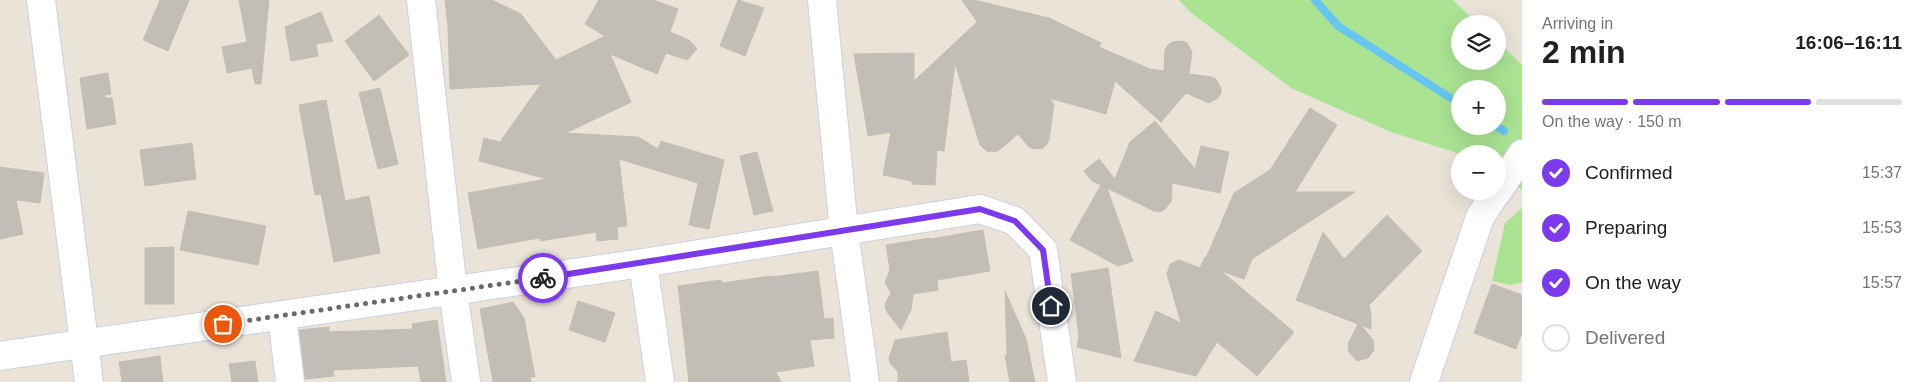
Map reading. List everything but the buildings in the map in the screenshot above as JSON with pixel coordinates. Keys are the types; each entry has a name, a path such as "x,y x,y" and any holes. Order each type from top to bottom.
{"street":[{"path":"41,0 90,382"},
{"path":"421,0 453,291 466,382"},
{"path":"822,0 844,231 865,382"},
{"path":"1506,178 1522,154"},
{"path":"1424,382 1480,217 1491,200"},
{"path":"0,356 643,263 980,209 1015,221 1043,250 1062,382"},
{"path":"643,263 660,382"},
{"path":"282,316 290,382"}],"green space":[{"path":"1179,0 1453,0 1469,15 1451,15 1451,70 1506,70 1506,50 1522,65 1522,190 1506,179 1506,145 1451,145 1451,151 1391,132 1291,88 1190,12"},
{"path":"1522,208 1522,282 1510,285 1492,281 1505,223"}],"waterway":[{"path":"1315,0 1338,26 1451,98"}],"way so far":[{"path":"223,324 543,278"}],"route":[{"path":"543,278 980,209 1015,221 1043,250 1051,306"}]}
